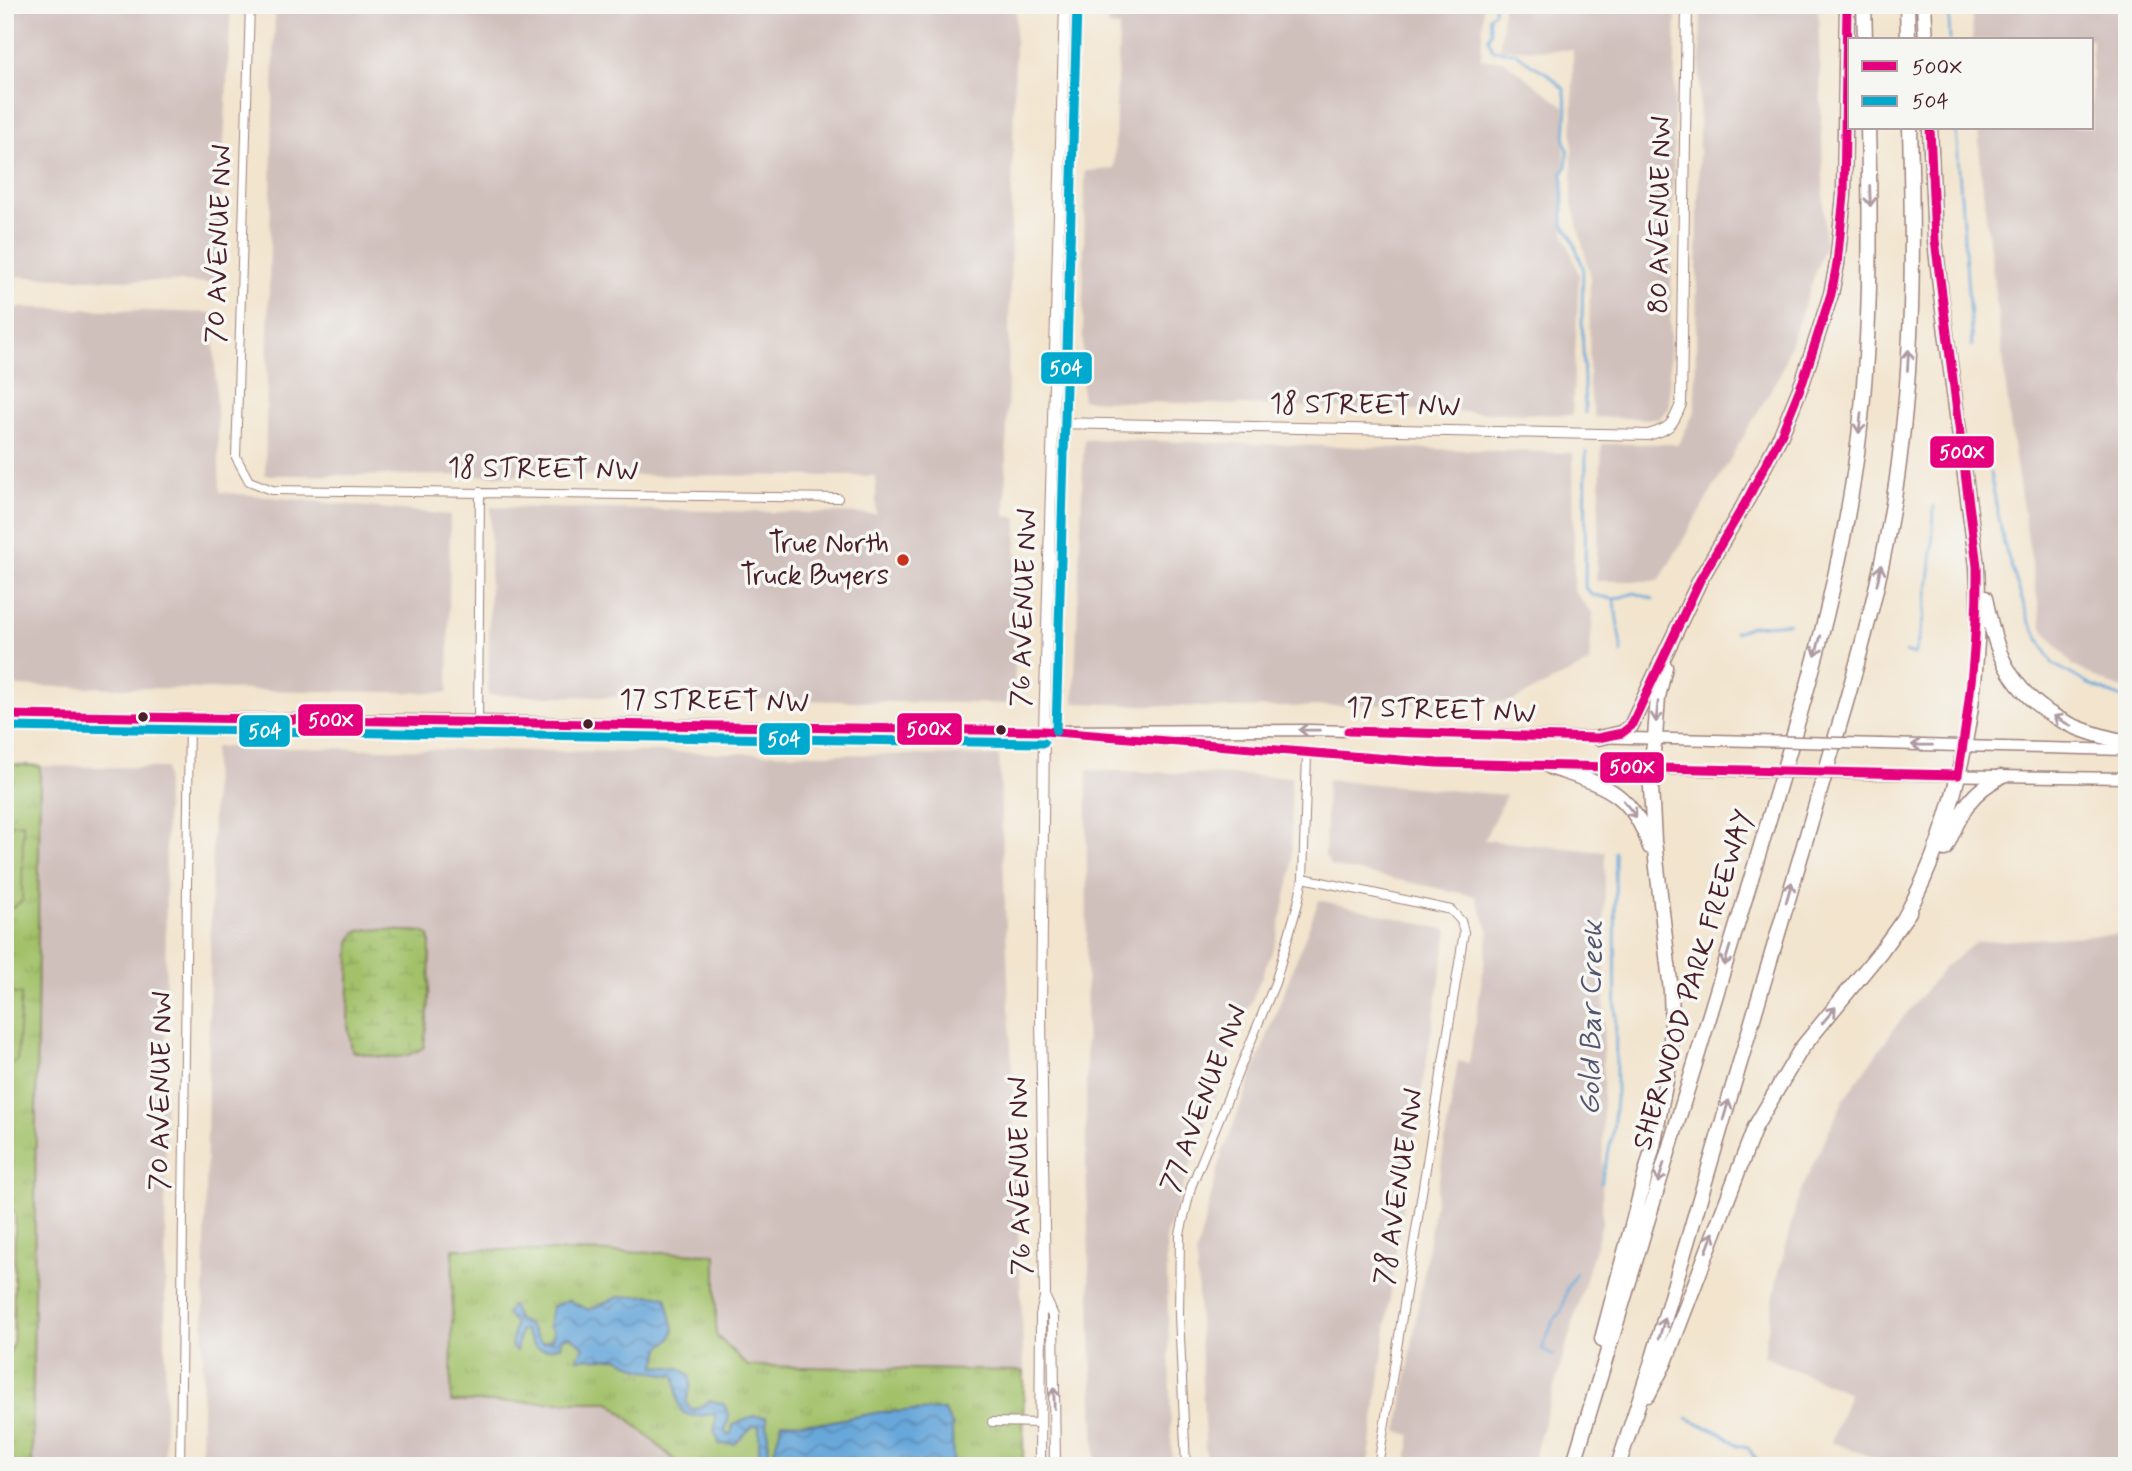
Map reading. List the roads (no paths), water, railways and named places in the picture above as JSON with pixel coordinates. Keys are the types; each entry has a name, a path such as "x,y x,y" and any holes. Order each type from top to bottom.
{"highway":[{"path":"1598,738 1622,733 1631,726 1700,580 1781,435 1803,381 1831,294 1837,264 1844,195 1847,5"},
{"path":"1864,5 1865,38"},
{"path":"1907,5 1908,38"},
{"path":"1924,5 1926,38"},
{"name":"SHERWOOD PARK FREEWAY","path":"1573,1466 1776,796 1819,646 1835,579 1855,468 1864,395 1871,263 1868,130"},
{"path":"1618,1466 1653,1358 1842,716 1881,567 1899,461 1906,397 1913,285 1910,130"},
{"path":"1904,919 1934,856 1958,775 1970,711 1979,608 1977,566 1942,307 1930,130"},
{"path":"1977,566 1997,645 2017,683 2050,714 2064,723 2096,736 2127,742"},
{"path":"1589,1414 1598,1354 1653,1146 1670,1060 1671,991 1651,807 1650,769 1658,697 1673,638"},
{"path":"1550,766 1598,783 1613,792 1634,812 1645,833 1660,897"},
{"path":"1626,1440 1665,1362 1755,1126 1801,1049 1875,959 1925,891 1966,804 1976,792 2000,777"}],"main road":[{"name":"17 STREET NW","path":"5,715 1044,731 1307,730 2127,750"},
{"name":"17 STREET NW","path":"1044,731 1437,763 2127,778"}],"street":[{"name":"70 AVENUE NW","path":"250,5 236,457 250,481"},
{"name":"76 AVENUE NW","path":"1040,1466 1041,1315 1045,1297 1041,1015 1044,731 1065,5"},
{"name":"80 AVENUE NW","path":"1673,424 1681,404 1687,5"},
{"name":"18 STREET NW","path":"1054,423 1648,435 1661,432 1673,424"},
{"name":"18 STREET NW","path":"250,481 272,490 838,498"},
{"path":"478,721 480,492"},
{"name":"70 AVENUE NW","path":"180,1466 189,718"},
{"name":"77 AVENUE NW","path":"1186,1466 1179,1315 1180,1234 1191,1187 1275,983 1303,878 1307,754"},
{"name":"78 AVENUE NW","path":"1303,878 1451,909 1458,915 1464,932 1378,1466"},
{"name":"76 AVENUE NW","path":"1045,1297 1053,1316 1055,1466"},
{"path":"992,1422 1040,1423"}],"water":[{"path":"618,1297 666,1297 674,1329 671,1339 660,1348 656,1366 680,1368 690,1375 691,1386 686,1403 693,1410 710,1401 724,1404 729,1417 725,1431 727,1435 731,1434 733,1425 754,1416 767,1417 769,1455 773,1455 782,1422 822,1423 880,1412 944,1410 952,1425 953,1466 763,1466 759,1457 759,1426 753,1426 735,1444 720,1444 714,1431 715,1414 689,1415 680,1408 675,1376 640,1369 618,1358 577,1359 584,1347 570,1336 562,1338 560,1346 543,1349 535,1346 525,1330 521,1330 516,1351 511,1347 515,1323 506,1314 511,1306 517,1319 529,1326 542,1343 552,1339 554,1331 549,1326 552,1306 569,1300 589,1310"}],"waterway":[{"name":"Gold Bar Creek","path":"1493,5 1495,10 1489,17 1491,31 1488,38 1493,50 1517,53 1548,74 1564,89 1567,108 1565,141 1568,150 1563,172 1563,224 1571,235 1583,267 1585,413"},
{"path":"1948,5 1950,38"},
{"path":"1956,130 1972,346"},
{"name":"Gold Bar Creek","path":"1586,452 1585,588 1593,595 1614,599 1622,653"},
{"path":"1990,473 2004,544 2029,621 2053,664 2092,686 2127,700"},
{"path":"1906,652 1914,655 1927,600 1934,506"},
{"path":"1614,599 1635,593 1653,599"},
{"path":"1735,632 1752,626 1789,623"},
{"name":"Gold Bar Creek","path":"1601,1183 1612,1137 1616,1100 1615,852"},
{"name":"Gold Bar Creek","path":"1554,1356 1542,1350 1553,1321 1562,1310 1567,1289 1576,1273"},
{"name":"Gold Bar Creek","path":"1687,1418 1726,1436 1738,1446 1748,1448 1756,1459 1766,1466"}],"place":[{"name":"True North Truck Buyers","path":"903,560"}]}
